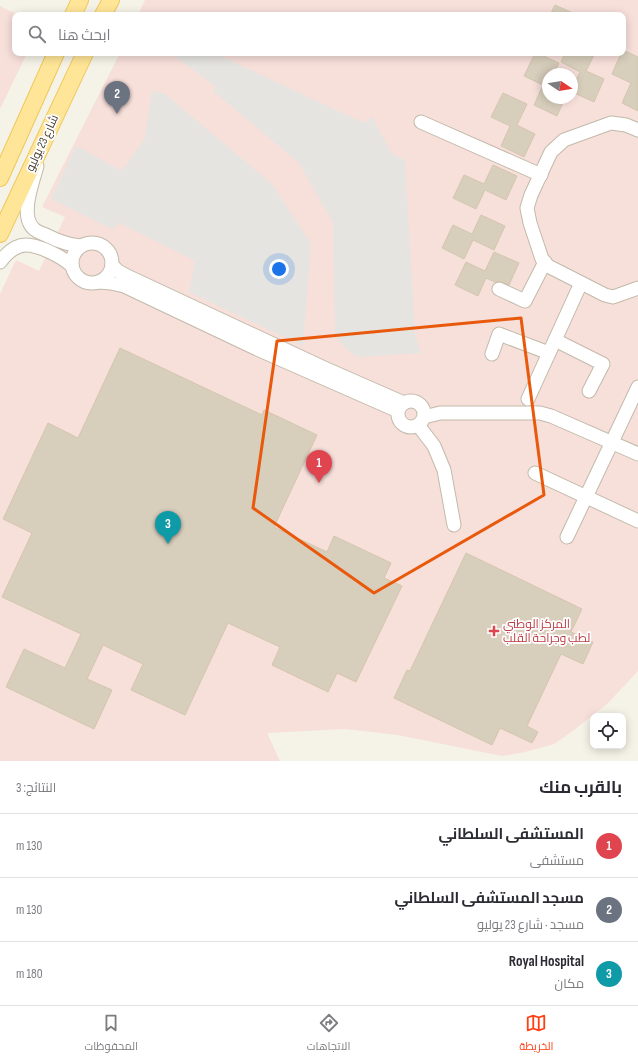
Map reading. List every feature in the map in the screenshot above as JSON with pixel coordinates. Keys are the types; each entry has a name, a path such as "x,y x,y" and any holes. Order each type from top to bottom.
{"main road":[{"path":"74,12 80,0"},
{"path":"105,12 111,0"},
{"name":"شارع 23 يوليو","path":"0,178 55,56"},
{"name":"شارع 23 يوليو","path":"0,234 84,56"}],"street":[{"path":"421,122 541,175"},
{"path":"638,130 626,125 611,124 564,140 551,152 527,208 530,223 542,259 548,266 606,295 613,297 638,288"},
{"path":"47,133 27,204 29,222 34,230 50,238 70,245 81,246 94,243 101,245 109,253 112,259 112,265 108,275 100,282"},
{"path":"0,262 14,248 26,245 46,250 65,259 72,266 78,277 83,281 88,283 111,282 124,286 257,349 401,407"},
{"path":"72,266 74,255 81,246"},
{"path":"499,290 525,301 545,262"},
{"path":"112,265 118,271 127,276 322,367 401,407"},
{"path":"528,399 581,283"},
{"path":"492,354 499,334 549,353"},
{"path":"555,340 603,364 589,391"},
{"path":"567,537 637,392"},
{"path":"454,525 444,470 421,421 423,409 418,403 410,401 401,407 399,420 404,426 412,427 421,421 440,413 540,413 551,416 638,454"},
{"path":"535,473 638,521"}],"highlighted area":[{"path":"521,318 544,495 374,593 253,508 277,341"}],"shaded area":[{"path":"145,0 638,0 638,671 608,703 595,713 590,713 590,717 554,744 525,752 502,756 398,735 345,729 267,733 280,761 0,761 0,294 16,260 39,271 65,217 42,207 118,56 626,56 626,12 139,12"},
{"path":"0,6 12,12 12,56 26,56 0,109"},
{"path":"175,56 220,56 364,123 372,116 392,154 405,160 415,334 421,353 360,357 353,355 339,341 335,335 333,223 299,163 213,91 216,87"},
{"path":"152,91 165,94 272,184 311,244 303,346 189,292 195,261 120,223 112,229 51,199 76,146 122,171 145,138"}],"building":[{"path":"555,5 570,12 552,12"},
{"path":"626,51 638,57 638,111 622,103 631,83 612,74 620,56 626,56"},
{"path":"534,56 544,56 559,63 557,68 542,68 542,85 524,76"},
{"path":"564,56 594,56 586,71 604,79 594,102 578,95 578,76 580,72 578,71 578,68 572,68 561,62"},
{"path":"542,87 542,104 562,104 557,116 534,105"},
{"path":"503,93 527,104 517,125 535,134 524,157 501,146 510,126 491,117"},
{"path":"493,165 517,176 506,200 485,190 476,209 453,198 464,175 484,184"},
{"path":"481,215 505,226 494,250 473,240 464,259 442,248 453,225 472,234"},
{"path":"494,252 519,263 509,285 502,282 495,282 486,278 478,296 455,285 466,262 485,271"},
{"path":"120,348 262,415 264,410 317,435 274,527 327,552 334,536 391,563 384,578 402,586 356,682 337,673 328,692 272,665 280,647 228,623 185,715 131,690 143,664 103,645 87,679 112,690 94,729 6,687 24,649 65,668 81,634 2,597 32,533 3,519 48,423 78,438"},
{"path":"466,553 582,609 571,632 593,642 583,664 561,654 527,726 538,732 532,743 500,728 492,745 394,698 407,670 410,671"}],"place":[{"name":"مسجد المستشفى السلطاني","path":"117,114"},
{"name":"المستشفى السلطاني","path":"319,483"},
{"name":"Royal Hospital","path":"168,544"},
{"name":"المركز الوطني لطب وجراحة القلب","path":"494,631"}]}
